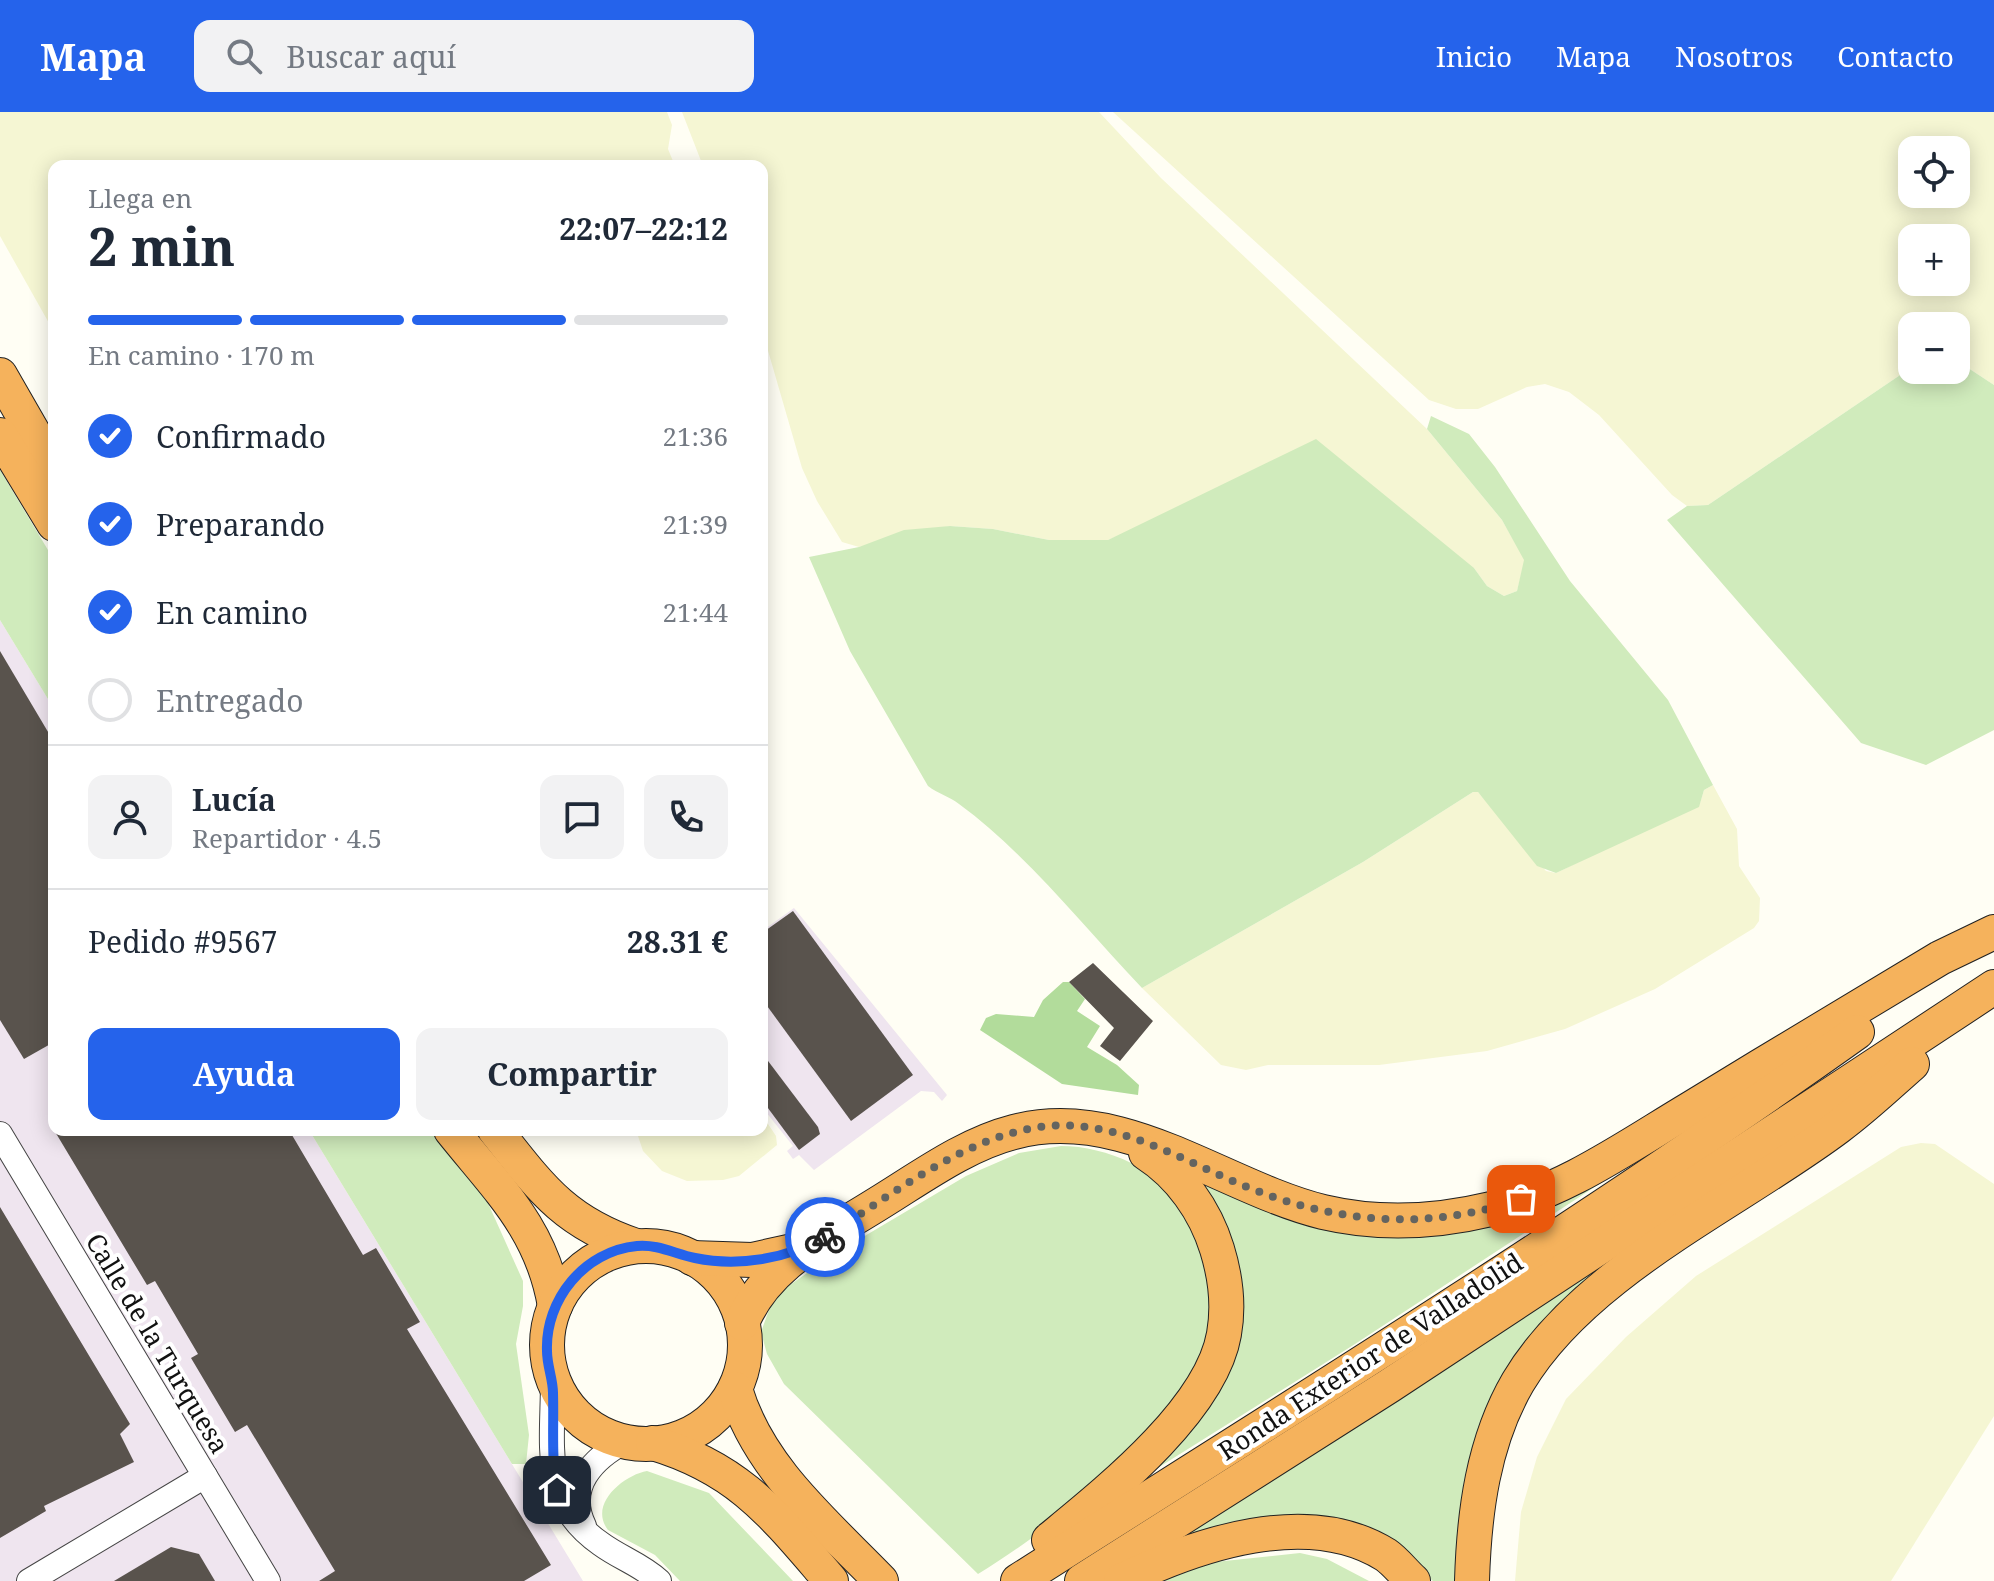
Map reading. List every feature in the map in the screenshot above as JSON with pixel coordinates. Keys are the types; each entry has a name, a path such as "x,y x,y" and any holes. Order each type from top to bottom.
{"highway":[{"path":"0,375 48,459"},
{"path":"0,435 48,514"},
{"path":"742,1323 761,1288 812,1244 974,1147 1043,1126 1103,1130 1147,1142 1244,1185 1325,1212 1420,1221 1494,1208 1582,1173 1940,958 1994,933"},
{"name":"Ronda Exterior de Valladolid","path":"1016,1581 1357,1366 1728,1124 1994,933"},
{"name":"Ronda Exterior de Valladolid","path":"1082,1581 1389,1386 1962,1011 1994,987"},
{"path":"1472,1581 1479,1491 1493,1439 1518,1382 1560,1326 1627,1269 1839,1127 1925,1054 1962,1011"},
{"path":"1016,1581 1028,1558 1133,1469 1188,1406 1204,1382 1224,1335 1223,1269 1212,1234 1198,1207 1182,1184 1155,1159 1103,1130"},
{"path":"456,1136 527,1227 545,1260 555,1306"},
{"path":"500,1136 546,1196 585,1223 636,1246 665,1248 692,1258 767,1258 812,1244"},
{"path":"636,1246 593,1262 571,1281 555,1306 548,1329 547,1352 553,1380 577,1416 603,1434 694,1456 738,1483 766,1507 831,1581"},
{"path":"639,1442 679,1438 701,1427 722,1409 735,1389 744,1359 742,1323 727,1289 692,1258"},
{"path":"735,1389 748,1428 794,1491 881,1581"},
{"path":"794,1491 906,1581"},
{"path":"1121,1581 1173,1557 1296,1530 1346,1538 1387,1556 1413,1581"}],"street":[{"name":"Calle de la Turquesa","path":"0,1134 268,1581"},
{"path":"553,1380 551,1457 557,1490 572,1519 588,1535 659,1581"},
{"path":"588,1535 579,1507 582,1480 601,1455 639,1442"},
{"path":"29,1581 205,1476"}],"shaded area":[{"path":"0,620 48,699 48,1136 313,1136 583,1581 0,1581"},
{"path":"794,908 947,1095 942,1101 934,1092 921,1091 814,1170 799,1155 793,1159 787,1151 793,1146 768,1115 768,927"}],"green space":[{"path":"0,112 667,112 672,125 668,149 673,160 48,160 48,321 0,236"},
{"path":"682,112 1099,112 1161,178 1427,429 1502,520 1525,560 1517,591 1504,596 1487,586 1474,568 1143,526 1108,540 1049,540 993,529 950,526 859,547 842,542 817,501 802,468 768,351 768,160 701,160"},
{"path":"1113,112 1994,112 1994,385 1970,369 1970,312 1898,312 1898,376 1708,505 1687,506 1672,495 1599,415 1569,392 1545,384 1527,387 1478,409 1456,409 1429,400"},
{"path":"1970,369 1994,385 1994,730 1926,765 1861,743 1667,520 1687,506 1708,505 1898,376 1898,384 1970,384"},
{"path":"1431,416 1469,434 1495,467 1570,581 1668,700 1713,785 1704,790 1699,807 1556,873 1537,866 1478,792 1473,792 1363,862 1142,988 1008,845 959,804 928,786 850,651 809,557 859,547 904,530 950,526 993,529 1049,540 1108,540 1316,439 1474,568 1487,586 1504,596 1517,591 1524,560 1502,520 1427,429"},
{"path":"0,470 48,550 48,699 0,620"},
{"path":"1713,785 1737,829 1739,866 1760,898 1759,921 1754,928 1655,989 1565,1029 1487,1051 1379,1065 1268,1065 1246,1070 1221,1065 1142,988 1363,862 1473,792 1478,792 1546,871 1556,873 1700,803 1704,790"},
{"path":"1063,982 1069,982 1085,999 1077,1011 1100,1026 1087,1047 1117,1065 1139,1085 1138,1095 1062,1084 980,1030 986,1018 996,1014 1034,1017 1043,1000"},
{"path":"768,1124 776,1136 777,1145 739,1176 723,1180 687,1181 662,1171 643,1151 638,1136 768,1136"},
{"path":"313,1136 438,1136 487,1201 523,1281 523,1306 516,1344 529,1435 526,1464 512,1464"},
{"path":"1935,1144 1994,1184 1994,1416 1891,1581 1515,1581 1521,1512 1537,1457 1566,1399 1626,1337 1696,1276 1901,1147"},
{"path":"1061,1146 1096,1150 1131,1163 1162,1183 1175,1196 1198,1229 1205,1248 1211,1293 1210,1325 1204,1350 1187,1383 1137,1447 1075,1505 978,1574 784,1384 767,1354 761,1332 770,1307 784,1289 836,1253 966,1176 1019,1153"},
{"path":"1642,1156 1355,1344 1121,1491 1228,1358 1181,1172 1362,1231"},
{"path":"1599,1267 1605,1275 1528,1362 1494,1408 1480,1433 1463,1488 1461,1581 1433,1581 1380,1536 1155,1554"},
{"path":"647,1471 709,1493 793,1581 680,1581 655,1555 608,1530 603,1520 605,1501 628,1478"},
{"path":"1300,1553 1327,1559 1369,1581 1159,1581 1215,1562"}],"building":[{"path":"0,651 48,732 48,1045 24,1059 0,1020"},
{"path":"793,911 913,1075 851,1121 768,1007 768,929"},
{"path":"1093,963 1153,1021 1120,1061 1100,1046 1114,1028 1069,982"},
{"path":"768,1061 818,1127 820,1134 799,1150 768,1108"},
{"path":"58,1136 293,1136 363,1255 376,1248 420,1322 407,1329 551,1565 524,1581 319,1581 335,1571 247,1425 235,1432 191,1358 198,1354 155,1281 147,1285"},
{"path":"0,1207 130,1424 120,1434 134,1462 44,1506 46,1511 0,1538"},
{"path":"171,1547 199,1554 215,1581 114,1581"}],"way so far":[{"path":"825,1237 974,1147 1013,1132 1043,1126 1086,1128 1130,1136 1290,1202 1351,1216 1420,1221 1494,1208 1521,1199"}],"route":[{"path":"557,1490 551,1457 553,1380 547,1352 548,1329 561,1294 582,1270 604,1256 636,1246 665,1248 692,1258 736,1261 784,1255 825,1237"}]}
